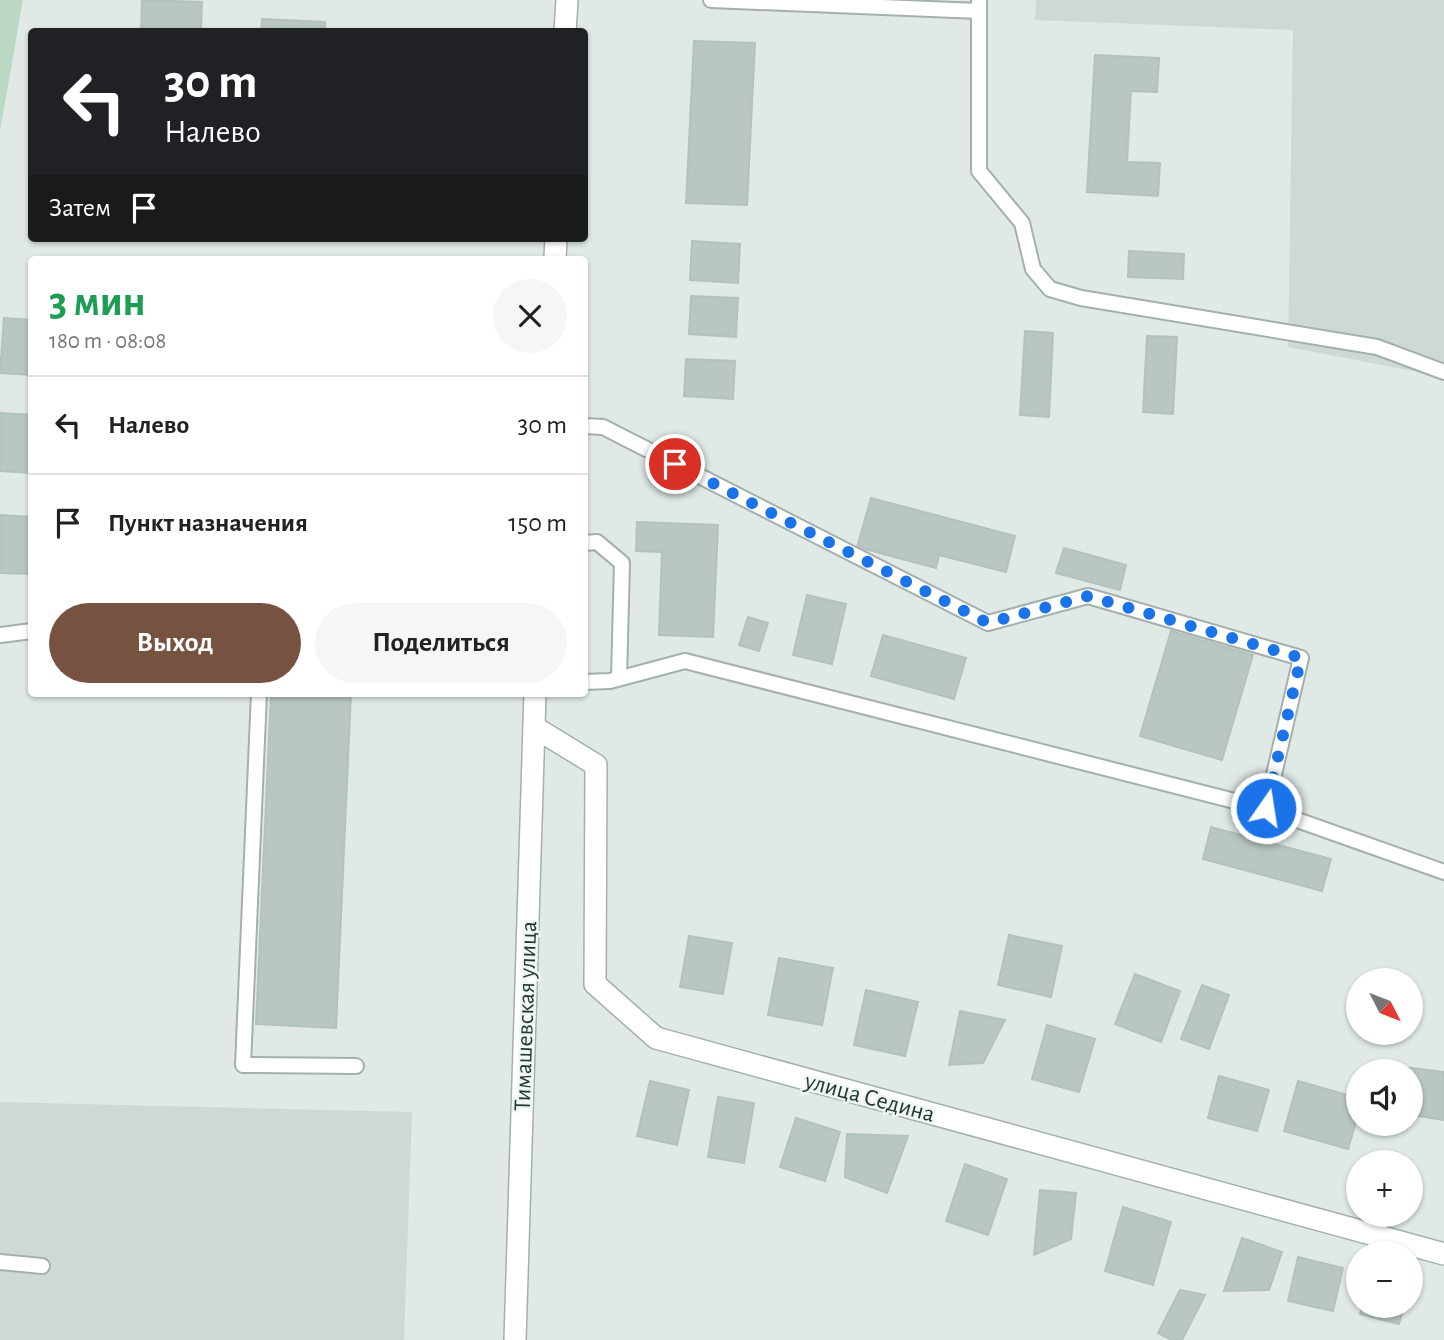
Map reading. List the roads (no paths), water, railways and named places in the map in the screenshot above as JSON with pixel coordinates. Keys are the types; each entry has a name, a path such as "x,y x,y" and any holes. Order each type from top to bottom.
{"street":[{"path":"565,28 566,0"},
{"name":"Тимашевская улица","path":"515,1340 535,697"},
{"name":"улица Седина","path":"534,727 596,765 595,984 656,1038 1444,1254"}],"lane":[{"path":"711,0 979,5 979,171 1022,223 1033,269 1050,289 1081,298 1377,347 1444,372"},
{"path":"588,426 603,427 988,623 1088,596 1301,658 1266,808"},
{"path":"588,542 597,542 622,563 619,678"},
{"path":"0,635 28,632"},
{"path":"588,682 619,678 685,661 1266,808 1444,872"},
{"path":"259,697 243,1065 356,1066"},
{"path":"0,1262 42,1265"}]}
